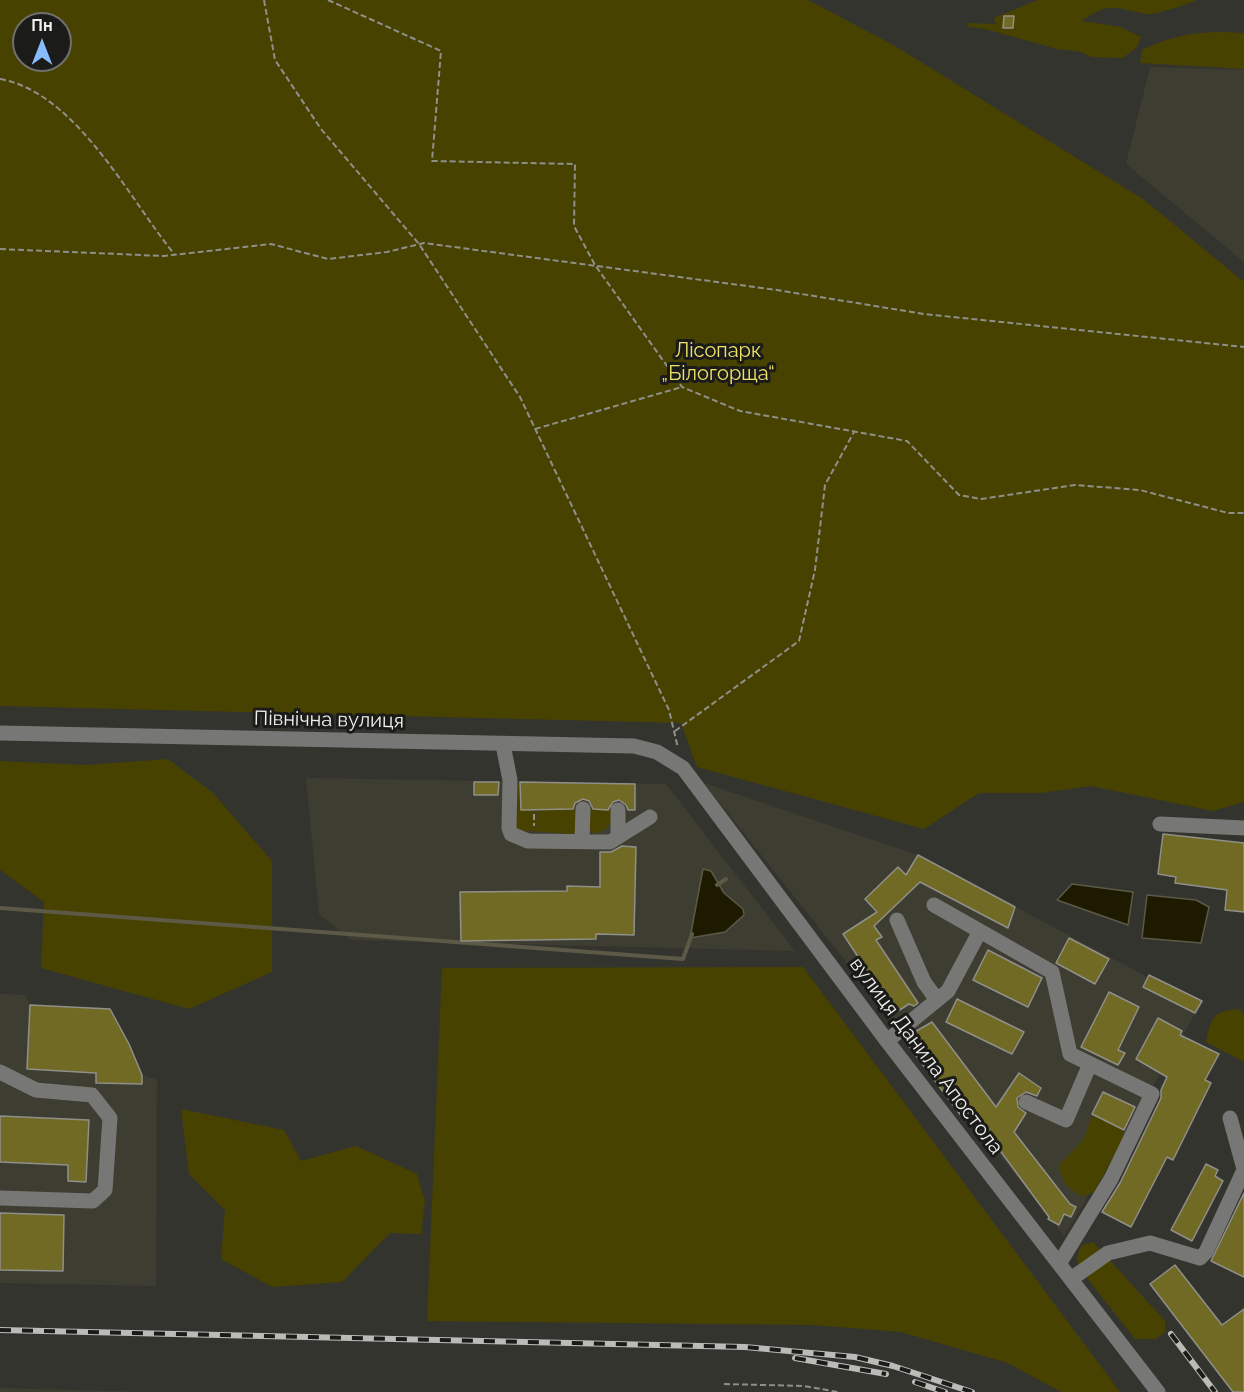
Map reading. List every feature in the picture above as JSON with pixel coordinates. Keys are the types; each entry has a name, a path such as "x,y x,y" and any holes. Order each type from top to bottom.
{"street":[{"name":"Північна вулиця","path":"0,734 634,746 657,752"},
{"path":"503,745 510,780 509,828 512,834 528,841 610,842 650,817"},
{"name":"вулиця Данила Апостола","path":"657,752 683,768 887,1041 1158,1392"},
{"path":"582,842 583,809"},
{"path":"618,810 618,837"},
{"path":"1160,824 1244,828"},
{"path":"934,905 1052,972 1070,1054 1152,1094 1111,1179 1059,1264"},
{"path":"897,920 924,982 937,1000"},
{"path":"887,1041 948,991 980,931"},
{"path":"1026,1102 1066,1120 1090,1064"},
{"path":"0,1072 36,1090 92,1095 110,1118 105,1190 93,1201 0,1198"},
{"path":"1071,1279 1107,1253 1150,1243 1200,1258 1206,1252 1244,1169 1230,1118"}],"path":[{"path":"264,0 275,60 321,129 419,244 520,397 669,710 683,768"},
{"path":"328,0 441,51 432,161 575,164 574,226 595,265 682,387 741,411 907,441 960,495 981,499 1075,485 1140,490 1228,513 1244,513"},
{"path":"0,79 19,82 68,116 118,175 151,226 176,255"},
{"path":"0,249 176,255 271,244 328,259 387,252 419,244 595,265 924,314 1244,347"},
{"path":"535,429 682,387"},
{"path":"674,731 799,641 815,570 825,485 854,432"},
{"path":"724,1384 804,1386 838,1392"}],"shaded area":[{"path":"1150,67 1244,70 1244,262 1126,164"},
{"path":"306,778 666,784 795,951 351,940 319,914"},
{"path":"704,783 918,855 1200,1005 1064,1236"},
{"path":"703,869 711,871 724,893 743,909 744,915 725,932 690,938"},
{"path":"1072,884 1133,892 1128,925 1057,900"},
{"path":"1147,895 1196,900 1209,907 1201,943 1142,938"},
{"path":"0,994 25,995 30,1005 110,1009 142,1075 157,1080 156,1286 0,1283"},
{"path":"0,1388 145,1392 0,1392"}],"green space":[{"name":"Лісопарк „Білогорща“","path":"0,0 808,0 895,46 1143,199 1244,282 1244,802 1213,811 1091,786 1041,793 979,793 924,829 697,767 681,723 0,706"},
{"path":"1038,0 1197,0 1151,14 1107,8 1082,21 1121,27 1141,37 1137,47 1123,58 1091,57 1082,52 1057,49 985,29 969,27 966,23 996,24 994,18"},
{"path":"1244,33 1244,69 1140,63 1142,50 1161,42 1191,34"},
{"path":"168,759 213,793 272,861 272,972 189,1009 41,968 44,902 0,870 0,761 86,765"},
{"path":"515,784 520,784 521,810 533,810 533,813 537,813 538,810 578,809 576,831 572,834 518,830 514,824"},
{"path":"589,809 614,810 610,823 601,832 592,833 589,828"},
{"path":"803,967 1120,1392 1061,1392 1008,1363 901,1332 813,1325 427,1321 442,968"},
{"path":"1239,1009 1244,1015 1244,1062 1206,1042 1212,1021 1218,1014"},
{"path":"181,1109 284,1130 301,1161 356,1146 417,1174 425,1201 421,1234 390,1233 342,1282 272,1287 221,1259 225,1210 189,1174"},
{"path":"1099,1111 1122,1127 1124,1137 1094,1192 1083,1196 1066,1184 1059,1165 1084,1139 1091,1118"},
{"path":"1093,1242 1165,1321 1165,1332 1156,1339 1135,1339 1083,1273 1078,1262 1078,1252 1082,1245"}],"building":[{"path":"1004,16 1014,16 1013,28 1003,28"},
{"path":"474,782 499,782 498,795 474,795"},
{"path":"520,782 635,784 635,810 628,810 626,805 619,800 613,802 608,810 593,809 589,801 583,799 575,803 573,809 521,810"},
{"path":"1163,834 1244,843 1244,912 1225,910 1227,890 1175,883 1176,877 1158,874"},
{"path":"622,846 636,847 634,935 596,934 596,939 461,941 460,892 567,891 567,886 600,887 600,852 611,852"},
{"path":"918,855 1015,907 1008,928 920,882 874,926 882,937 876,940 918,1003 914,1006 909,1004 895,1013 843,934 877,912 865,899 898,867 906,875"},
{"path":"1069,938 1109,959 1095,984 1056,963"},
{"path":"988,950 1042,978 1028,1007 973,980"},
{"path":"1149,975 1202,1001 1195,1013 1143,987"},
{"path":"1109,992 1139,1007 1118,1050 1125,1053 1118,1065 1081,1047"},
{"path":"957,999 1024,1032 1012,1054 946,1022"},
{"path":"30,1005 110,1009 129,1044 142,1075 142,1084 96,1083 96,1073 27,1069"},
{"path":"1158,1018 1182,1031 1180,1035 1219,1054 1205,1080 1211,1083 1173,1160 1167,1157 1131,1227 1102,1212 1120,1183 1161,1098 1161,1090 1167,1077 1136,1059"},
{"path":"932,1022 996,1107 1019,1073 1041,1088 1037,1096 1026,1092 1017,1098 1018,1107 1026,1113 1014,1132 1070,1204 1076,1207 1071,1217 1064,1214 1059,1225 1048,1219 1049,1217 971,1111 962,1117 908,1045 915,1040 911,1034"},
{"path":"1103,1092 1135,1107 1124,1130 1092,1114"},
{"path":"0,1116 89,1120 86,1182 68,1181 68,1165 0,1162"},
{"path":"1206,1164 1218,1170 1215,1176 1223,1181 1192,1241 1171,1230"},
{"path":"1244,1193 1244,1277 1211,1261"},
{"path":"0,1213 64,1215 63,1271 0,1270"},
{"path":"1175,1265 1222,1325 1244,1309 1244,1392 1233,1392 1150,1284"}],"waterway":[{"path":"717,885 726,879"},
{"path":"0,908 683,959 692,934"}],"railway":[{"path":"0,1330 745,1347 855,1357 893,1366 972,1392"},
{"path":"1171,1334 1215,1392"},
{"path":"795,1358 886,1374"},
{"path":"915,1382 945,1392"}]}
